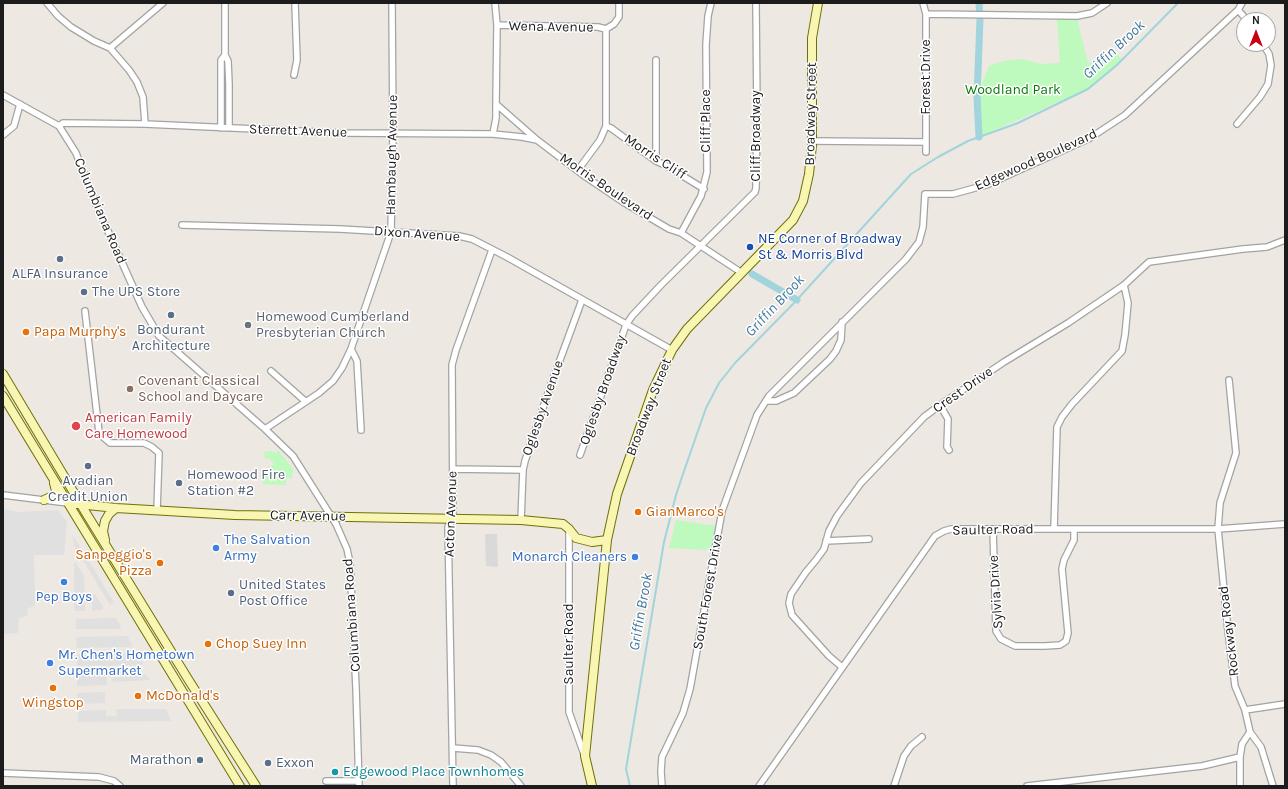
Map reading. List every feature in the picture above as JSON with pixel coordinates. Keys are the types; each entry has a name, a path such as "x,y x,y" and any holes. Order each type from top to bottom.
{"street":[{"path":"47,3 58,16 71,27 94,41 110,48 129,70 137,82 143,96 145,124"},
{"path":"110,48 163,3"},
{"path":"225,3 226,55 228,61 229,84 229,128"},
{"path":"294,75 296,60 295,3"},
{"name":"Hambaugh Avenue","path":"265,429 319,393 332,381 342,368 351,349 391,232 393,134 392,3"},
{"path":"493,134 496,118 497,25 495,3"},
{"path":"578,170 600,140 606,126 606,29 614,24 619,17 619,3"},
{"name":"Cliff Place","path":"681,233 704,189 707,172 706,45 710,3"},
{"name":"Cliff Broadway","path":"626,325 632,316 755,192 756,3"},
{"name":"Broadway Street","path":"592,786 585,756 607,540 617,494 653,390 672,350 687,329 792,220 803,201 809,174 812,141 812,38 818,3"},
{"name":"Forest Drive","path":"922,3 926,14 926,152"},
{"path":"926,14 1077,16 1092,13 1107,3"},
{"name":"Edgewood Boulevard","path":"926,194 953,194 986,185 1090,138 1125,115 1238,10 1242,3"},
{"name":"Wena Avenue","path":"497,25 598,27 606,29"},
{"path":"1237,124 1260,97 1268,84 1271,65 1267,52"},
{"path":"222,128 221,60 226,55"},
{"path":"656,60 656,161"},
{"path":"222,84 229,84"},
{"name":"Columbiana Road","path":"3,95 59,126 76,154 94,200 139,300 159,336 265,429 293,456 331,516 347,549 350,563 359,784"},
{"path":"3,134 14,126 20,104"},
{"name":"Morris Boulevard","path":"496,104 537,140 586,177 623,202 669,229 681,233 691,241 742,273"},
{"name":"Sterrett Avenue","path":"59,126 63,123 145,124 393,134 493,134 537,140"},
{"name":"Morris Cliff","path":"606,126 611,128 656,161 665,164 704,189"},
{"path":"812,141 926,142"},
{"name":"South Forest Drive","path":"662,786 660,771 662,757 684,712 690,689 722,511 757,415 769,396 906,259 918,242 923,227 926,194"},
{"name":"Dixon Avenue","path":"182,225 340,229 459,236 472,239 672,350"},
{"name":"Crest Drive","path":"842,667 829,656 792,615 789,603 791,594 824,549 829,531 836,516 861,483 919,423 940,405 1004,362 1068,323 1124,285 1149,262 1267,247 1285,240"},
{"name":"Acton Avenue","path":"453,786 448,525 453,518 452,365 492,250"},
{"path":"1054,529 1057,428 1062,417 1072,404 1122,351 1128,303 1124,285"},
{"name":"Oglesby Avenue","path":"521,520 523,470 550,387 582,300"},
{"path":"85,311 99,432 110,443 144,443 159,453 157,510"},
{"path":"766,401 776,401 794,393 830,359 841,340 842,322"},
{"name":"Oglesby Broadway","path":"580,455 626,325"},
{"path":"351,349 357,361 361,430"},
{"path":"271,371 305,402"},
{"path":"3,374 187,678 256,786"},
{"name":"Rockway Road","path":"1229,380 1236,452 1220,502 1218,529 1228,631 1236,686 1245,710 1250,732 1260,747 1273,786"},
{"path":"3,396 240,786"},
{"path":"940,405 948,419 947,447 949,450"},
{"path":"453,469 523,470"},
{"path":"44,500 55,496 56,491 53,478"},
{"name":"Carr Avenue","path":"3,495 116,508 234,515 521,520 562,524 569,529 576,538 592,542 607,540"},
{"path":"107,547 102,531 109,514 116,508"},
{"name":"Saulter Road","path":"759,786 935,536 944,531 951,529 1218,529 1285,524"},
{"name":"Saulter Road","path":"569,529 569,712 585,756"},
{"name":"Sylvia Drive","path":"992,529 996,631 1001,639 1015,646 1045,646 1060,645 1066,641 1068,633 1062,569 1064,560 1074,540 1074,529"},
{"path":"826,541 869,539"},
{"path":"1245,710 1285,704"},
{"path":"1240,786 1240,757 1242,744 1250,732"},
{"path":"894,786 904,756 911,746 922,737"},
{"path":"453,748 478,750 491,755 502,762 521,786"},
{"path":"1027,786 1202,766 1240,757"},
{"path":"3,773 99,777 114,781 120,786"},
{"path":"326,781 359,784"}],"shaded area":[{"path":"3,509 19,512 58,510 67,522 64,555 34,555 35,606 28,608 27,616 19,618 18,633 3,634"},
{"path":"72,534 114,602 110,605 74,545"},
{"path":"485,534 497,534 498,567 486,566"},
{"path":"74,563 76,563 84,576 85,611 76,611 74,609"},
{"path":"92,594 95,594 103,607 102,610 92,611"},
{"path":"116,618 121,626 120,629 76,629 76,619"},
{"path":"127,636 132,644 131,647 77,648 76,637"},
{"path":"138,654 143,663 142,665 77,666 77,655"},
{"path":"107,674 107,685 77,686 77,675"},
{"path":"146,675 150,680 113,682 111,678"},
{"path":"105,692 105,703 77,704 77,693"},
{"path":"116,709 166,709 171,721 78,722 78,711 106,710 106,716 117,716"}],"green space":[{"name":"Woodland Park","path":"1057,18 1077,19 1088,63 1116,53 1123,60 1088,89 979,137 977,97 989,66 1004,61 1022,59 1041,64 1060,63"},
{"path":"278,450 293,469 292,478 286,478 286,485 263,484 262,475 274,464 270,459 265,458 264,452 271,451 277,453"},
{"path":"676,520 716,526 711,550 669,548"}],"waterway":[{"path":"979,3 980,19 977,97 979,137"},
{"name":"Griffin Brook","path":"630,786 626,769 664,542 683,474 706,408 719,383 735,363 795,302 911,174 968,141 1018,123 1088,89 1117,65 1178,3"},
{"path":"752,274 797,300"}],"place":[{"name":"NE Corner of Broadway St & Morris Blvd","path":"750,247"},
{"name":"ALFA Insurance","path":"60,259"},
{"name":"The UPS Store","path":"84,292"},
{"name":"Bondurant Architecture","path":"171,315"},
{"name":"Homewood Cumberland Presbyterian Church","path":"248,325"},
{"name":"Papa Murphy's","path":"26,332"},
{"name":"Covenant Classical School and Daycare","path":"130,389"},
{"name":"American Family Care Homewood","path":"76,426"},
{"name":"Avadian Credit Union","path":"88,466"},
{"name":"Homewood Fire Station #2","path":"179,483"},
{"name":"GianMarco's","path":"638,512"},
{"name":"The Salvation Army","path":"216,548"},
{"name":"Monarch Cleaners","path":"635,557"},
{"name":"Sanpeggio's Pizza","path":"160,563"},
{"name":"Pep Boys","path":"64,582"},
{"name":"United States Post Office","path":"231,593"},
{"name":"Chop Suey Inn","path":"208,644"},
{"name":"Mr. Chen's Hometown Supermarket","path":"50,663"},
{"name":"Wingstop","path":"53,688"},
{"name":"McDonald's","path":"138,696"},
{"name":"Marathon","path":"200,760"},
{"name":"Exxon","path":"268,763"},
{"name":"Edgewood Place Townhomes","path":"335,772"}]}
